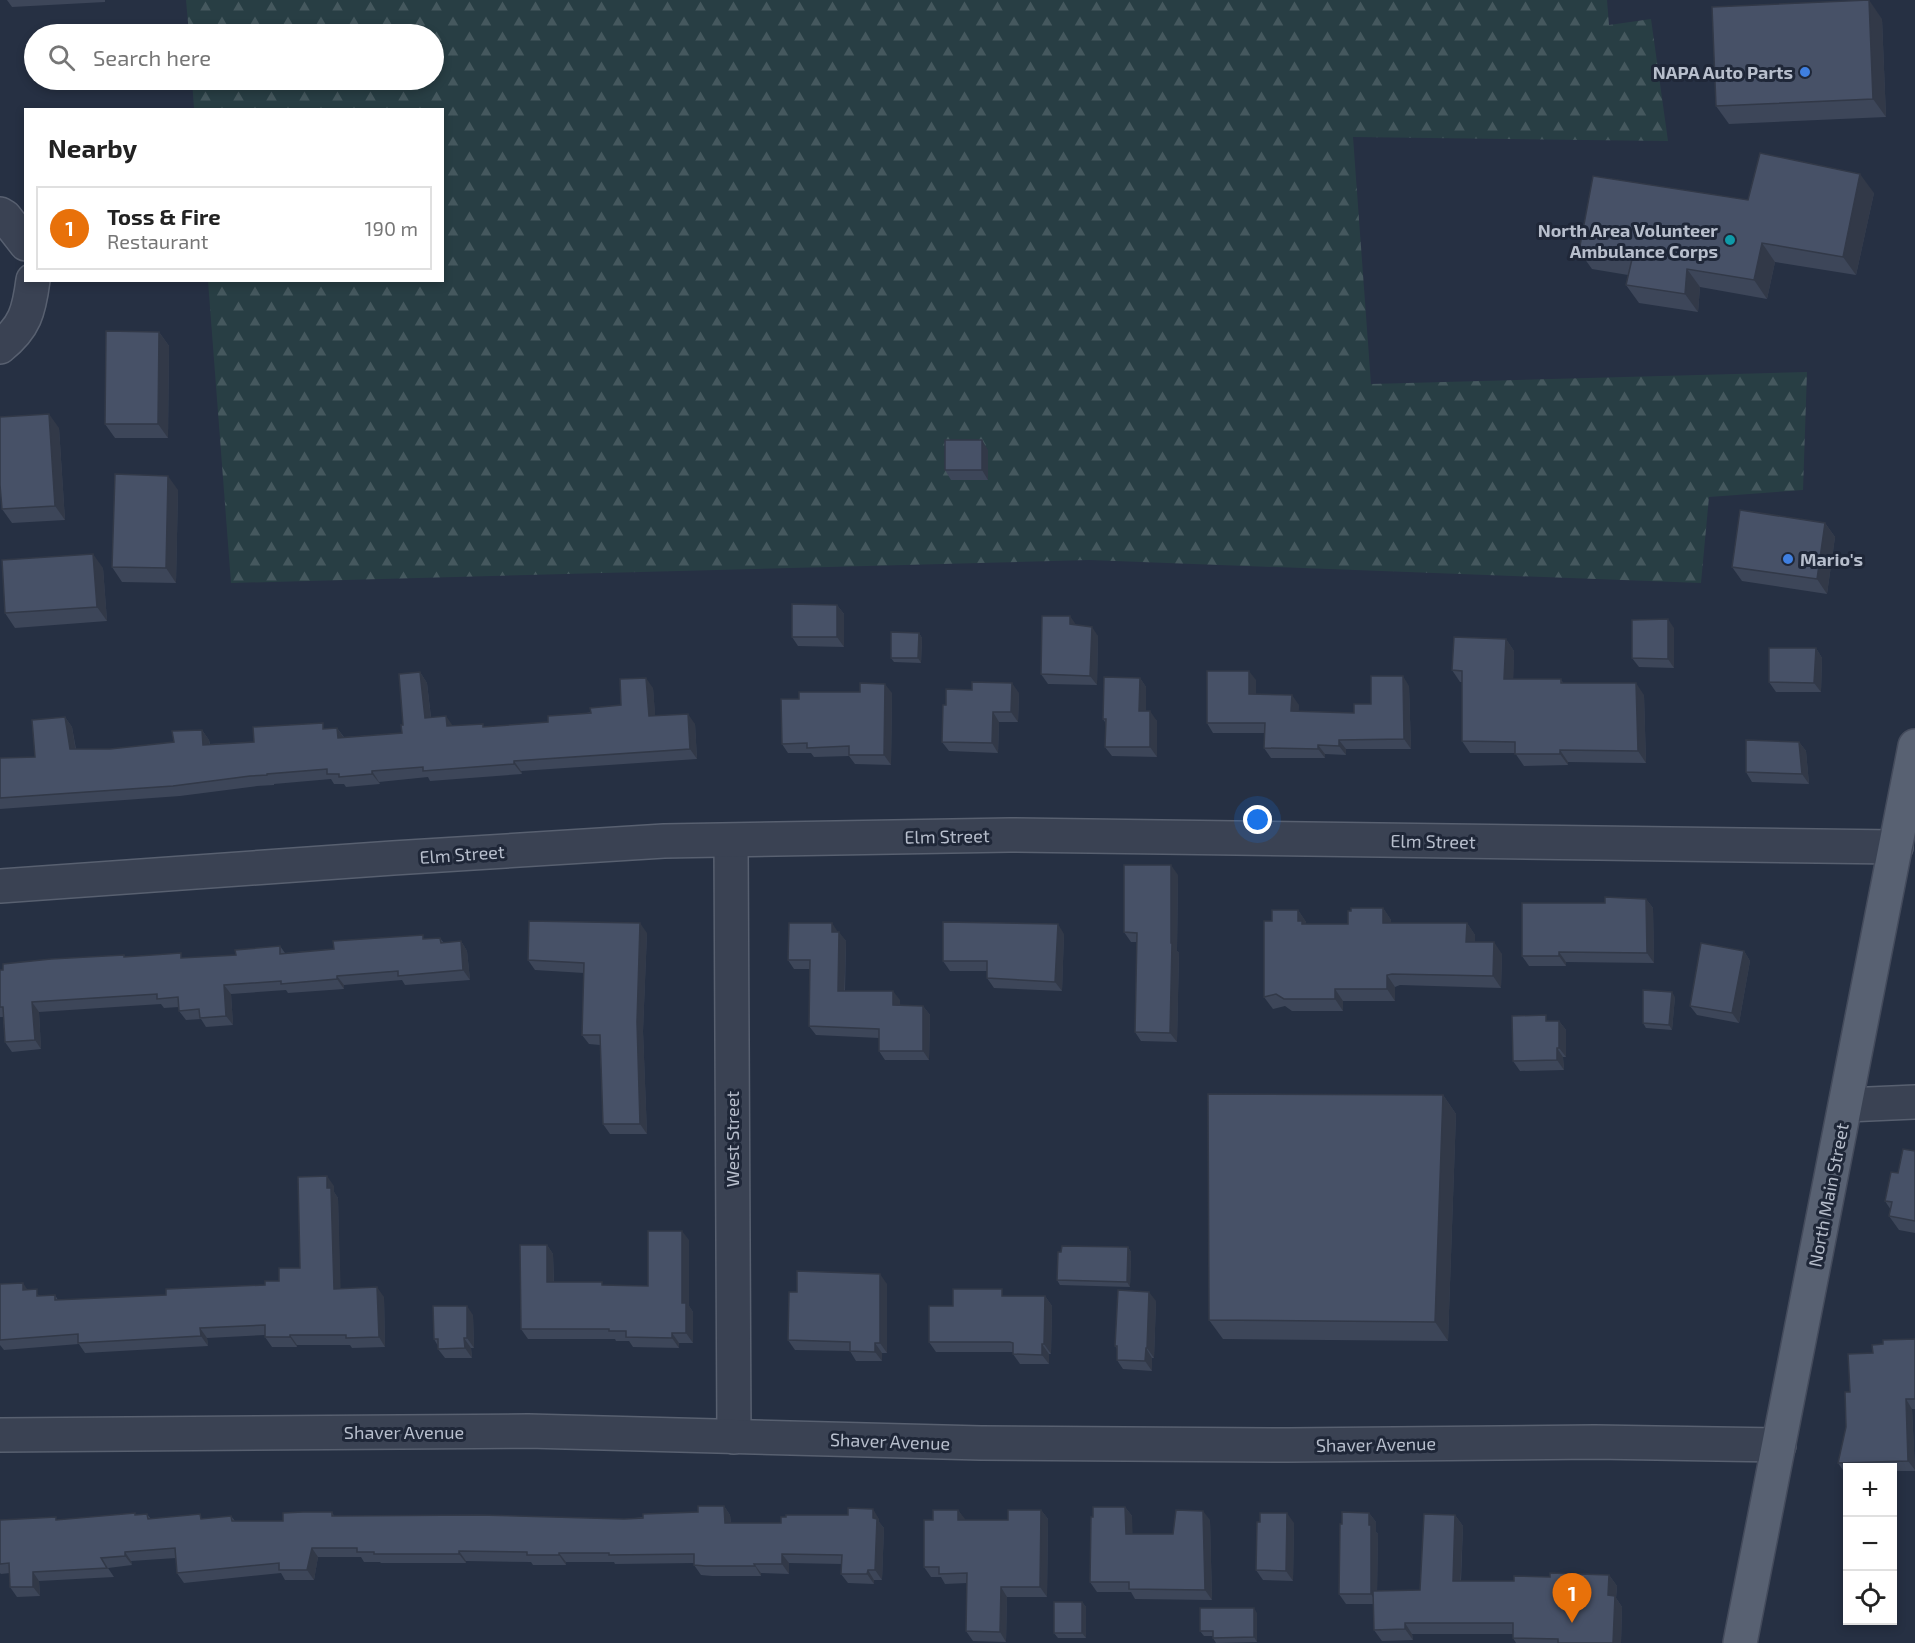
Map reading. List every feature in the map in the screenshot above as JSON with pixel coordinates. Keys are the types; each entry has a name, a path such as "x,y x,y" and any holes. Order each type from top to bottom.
{"main road":[{"name":"North Main Street","path":"1740,1643 1915,746"}],"street":[{"path":"0,214 24,241"},
{"path":"0,347 13,337 30,308 33,282"},
{"name":"Elm Street","path":"0,886 664,841 1010,835 1896,847"},
{"name":"West Street","path":"731,841 734,1437"},
{"path":"1846,1105 1915,1102"},
{"name":"Shaver Avenue","path":"0,1435 528,1431 993,1444 1301,1445 1595,1442 1779,1445"}],"green space":[{"path":"186,0 1607,0 1609,25 1651,19 1668,141 1353,137 1371,384 1807,372 1803,490 1709,497 1701,583 1089,560 231,583 208,282 444,282 444,108 194,108 193,90 444,90 444,24 188,24"}],"building":[{"name":"NAPA Auto Parts","path":"1869,0 1873,99 1716,106 1712,7"},
{"name":"North Area Volunteer Ambulance Corps","path":"1760,153 1860,174 1843,257 1762,243 1754,280 1687,269 1685,294 1626,285 1632,259 1579,251 1593,176 1748,200"},
{"path":"106,331 159,332 158,424 105,424"},
{"path":"49,414 55,506 2,509 0,417"},
{"path":"945,440 982,440 982,470 945,470"},
{"path":"115,474 168,476 166,568 112,567"},
{"name":"Mario's","path":"1740,510 1825,523 1817,579 1732,567"},
{"path":"93,554 97,607 5,613 2,560"},
{"path":"792,604 837,605 837,637 792,637"},
{"path":"1042,616 1070,616 1070,624 1092,627 1090,676 1041,674"},
{"path":"1668,619 1668,659 1632,658 1632,620"},
{"path":"891,632 919,633 918,658 891,658"},
{"path":"1454,637 1506,639 1504,679 1561,679 1561,683 1636,683 1638,751 1560,750 1560,754 1515,754 1515,742 1462,741 1462,671 1452,670"},
{"path":"1769,648 1816,648 1814,683 1769,682"},
{"path":"1207,671 1249,671 1249,694 1292,695 1291,711 1354,713 1354,704 1371,704 1371,676 1403,676 1404,739 1339,740 1339,746 1318,745 1318,749 1264,748 1265,723 1207,723"},
{"path":"420,672 425,718 446,716 447,726 483,724 483,727 548,722 548,716 591,713 590,708 621,705 620,679 646,678 649,716 688,714 690,749 514,761 514,764 423,771 423,767 372,771 372,774 339,777 339,774 327,774 327,769 173,786 0,798 0,758 35,757 32,720 65,717 70,749 110,749 174,742 172,731 202,730 203,745 254,742 253,727 323,723 323,729 337,728 338,738 402,733 399,674"},
{"path":"1104,677 1140,678 1139,711 1150,711 1150,747 1105,747"},
{"path":"972,682 1012,683 1011,712 993,712 992,743 942,742 946,689 972,690"},
{"path":"860,683 885,684 884,755 849,755 849,746 807,748 807,743 782,744 781,699 799,699 799,692 860,692"},
{"path":"1746,740 1799,742 1802,774 1746,772"},
{"path":"1124,865 1171,865 1170,1033 1135,1032 1137,933 1124,932"},
{"path":"1605,897 1646,899 1647,953 1559,952 1559,956 1522,956 1522,903 1605,903"},
{"path":"1351,908 1383,908 1383,923 1467,923 1466,942 1494,942 1493,976 1392,974 1387,975 1387,989 1335,989 1335,999 1284,999 1276,994 1264,997 1264,921 1272,921 1272,910 1298,910 1298,921 1302,921 1302,924 1348,924 1348,911 1351,911"},
{"path":"529,921 640,923 637,1022 640,1124 603,1124 600,1035 582,1035 584,963 528,960"},
{"path":"943,922 1058,924 1055,982 987,978 987,961 943,961"},
{"path":"789,923 832,923 832,932 839,932 838,991 893,991 893,1005 923,1006 923,1051 879,1051 879,1029 809,1026 810,960 788,960"},
{"path":"423,935 423,939 440,938 441,943 461,941 463,970 398,976 398,971 281,984 281,981 224,985 226,1016 200,1018 199,1009 179,1011 178,997 157,999 157,994 32,1002 35,1040 5,1042 3,1007 0,1007 0,970 3,970 3,964 124,955 124,957 181,953 181,958 236,955 235,950 280,946 280,954 334,949 333,941"},
{"path":"1701,943 1744,951 1732,1013 1690,1006"},
{"path":"1643,990 1672,992 1669,1025 1643,1023"},
{"path":"1546,1015 1546,1021 1559,1021 1557,1060 1513,1061 1512,1016"},
{"path":"1208,1094 1443,1095 1435,1322 1209,1320"},
{"path":"1903,1149 1915,1151 1915,1221 1889,1216 1892,1202 1885,1201 1891,1172 1898,1173"},
{"path":"327,1176 327,1188 331,1188 334,1289 377,1287 379,1337 290,1335 290,1337 265,1337 265,1325 200,1328 201,1336 78,1343 78,1334 0,1340 0,1284 23,1283 23,1290 37,1289 37,1296 55,1295 55,1300 166,1295 166,1289 265,1285 265,1281 279,1281 279,1268 300,1268 298,1177"},
{"path":"648,1231 682,1231 682,1303 686,1303 686,1333 672,1333 672,1338 626,1337 626,1331 609,1331 609,1329 521,1329 520,1245 547,1245 547,1282 602,1282 602,1285 648,1286"},
{"path":"1062,1246 1128,1247 1127,1282 1057,1280 1058,1252 1061,1252"},
{"path":"797,1271 880,1274 880,1343 875,1343 875,1352 850,1351 850,1342 788,1340 789,1292 797,1292"},
{"path":"953,1289 1002,1289 1002,1296 1045,1296 1042,1355 1013,1354 1013,1343 1010,1342 929,1342 929,1306 953,1306"},
{"path":"1118,1290 1149,1292 1145,1361 1117,1360 1117,1346 1115,1346"},
{"path":"433,1306 467,1306 465,1348 438,1349 438,1339 434,1339"},
{"path":"1915,1339 1915,1399 1906,1399 1908,1461 1838,1463 1846,1427 1845,1392 1850,1392 1848,1354 1873,1353 1872,1345 1883,1344 1883,1340"},
{"path":"698,1506 724,1506 725,1523 781,1523 781,1517 786,1517 786,1515 848,1515 848,1508 873,1509 873,1518 877,1519 875,1570 868,1570 867,1574 841,1574 842,1555 782,1554 782,1564 705,1566 694,1565 694,1554 559,1553 559,1555 527,1555 527,1552 459,1551 459,1554 374,1554 374,1552 357,1552 357,1548 312,1548 307,1570 279,1570 279,1563 177,1573 175,1548 125,1552 125,1556 101,1558 107,1568 33,1572 33,1587 10,1587 9,1563 0,1564 0,1520 56,1517 56,1520 135,1513 135,1515 147,1514 148,1519 200,1514 201,1519 231,1516 232,1521 283,1521 283,1513 303,1512 332,1512 332,1516 479,1515 624,1519 643,1518 643,1514 698,1512"},
{"path":"1093,1507 1125,1507 1126,1534 1173,1534 1176,1510 1203,1511 1205,1590 1129,1589 1129,1582 1090,1582"},
{"path":"933,1510 958,1510 958,1520 1008,1520 1008,1510 1041,1510 1040,1587 1001,1587 1000,1632 966,1631 967,1573 939,1574 939,1567 924,1567 924,1520 933,1520"},
{"path":"1342,1512 1369,1513 1371,1594 1339,1594"},
{"path":"1260,1513 1287,1513 1286,1571 1256,1570 1257,1522 1260,1522"},
{"path":"1424,1514 1455,1515 1453,1581 1514,1581 1514,1576 1550,1577 1550,1573 1609,1575 1608,1595 1615,1596 1613,1643 1558,1643 1558,1639 1513,1638 1513,1623 1405,1623 1405,1629 1374,1630 1373,1591 1420,1590"},
{"path":"1054,1602 1082,1602 1082,1633 1054,1633"},
{"path":"1200,1608 1254,1608 1254,1637 1213,1638 1213,1631 1200,1631"}],"place":[{"name":"NAPA Auto Parts","path":"1805,72"},
{"name":"North Area Volunteer Ambulance Corps","path":"1730,240"},
{"name":"Mario's","path":"1788,559"},
{"name":"Toss & Fire","path":"1572,1623"}]}
